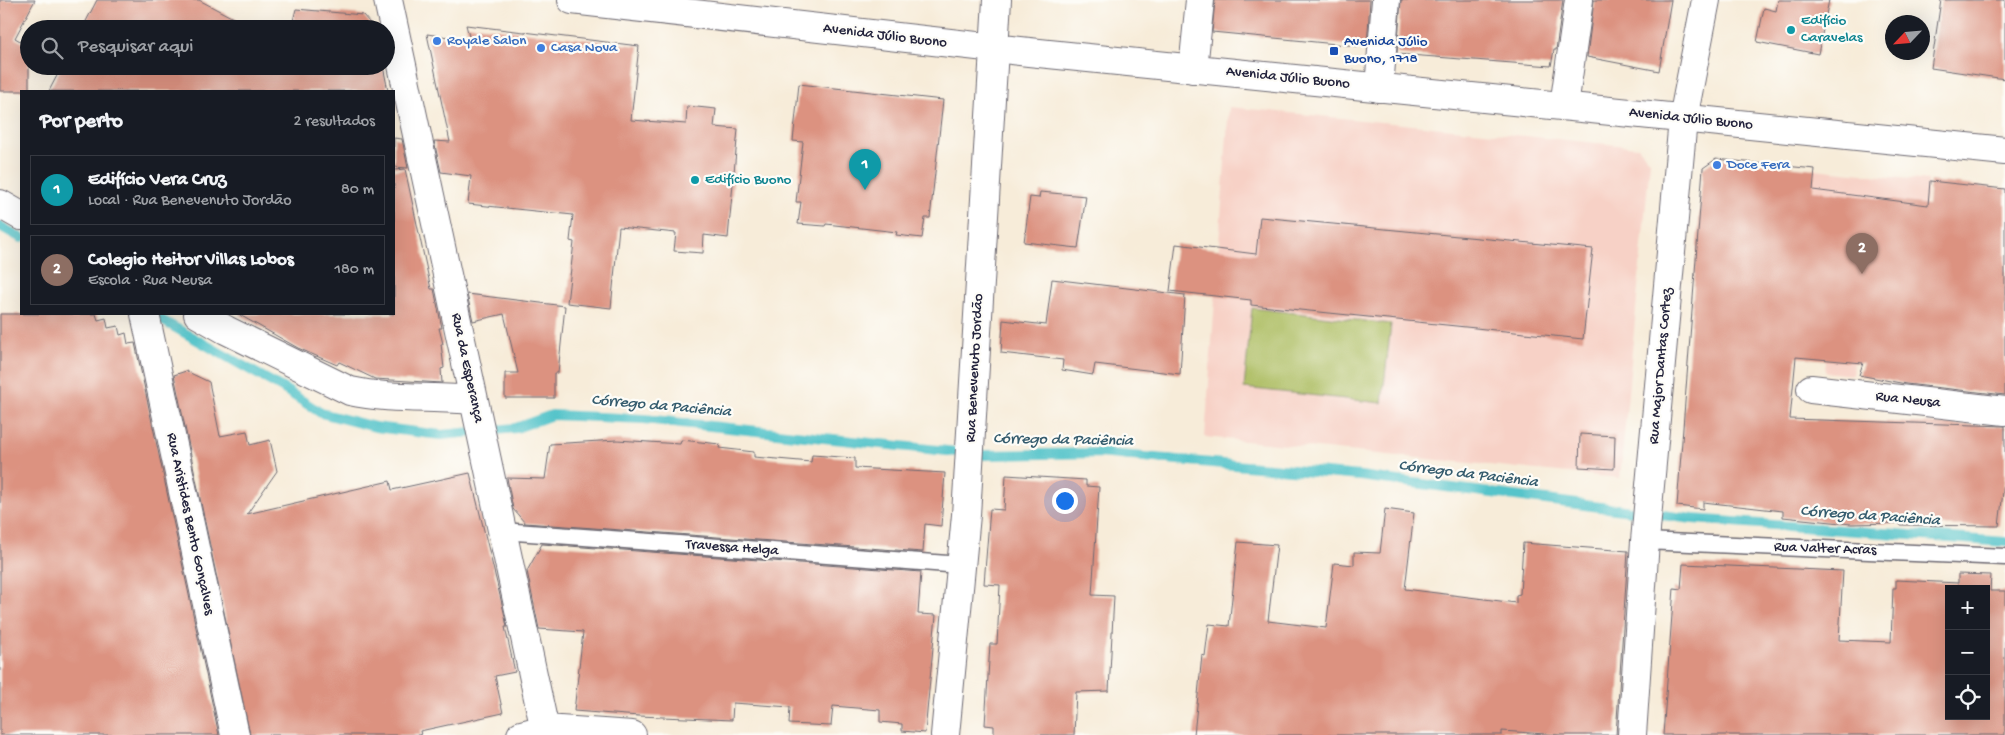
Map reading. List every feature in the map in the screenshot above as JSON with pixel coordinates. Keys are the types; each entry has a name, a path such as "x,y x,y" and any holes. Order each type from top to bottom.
{"street":[{"name":"Rua da Esperança","path":"388,0 392,20"},
{"name":"Avenida Júlio Buono","path":"572,0 1193,69 2005,151"},
{"name":"Rua Benevenuto Jordão","path":"946,735 969,474 996,0"},
{"path":"1193,69 1200,0"},
{"path":"1379,88 1386,0"},
{"path":"1564,106 1579,0"},
{"name":"Rua Major Dantas Cortez","path":"1632,735 1645,538 1683,119 1706,0"},
{"name":"Rua da Esperança","path":"395,33 502,531 537,733"},
{"path":"0,204 20,215"},
{"path":"200,315 226,330 350,391 370,396 444,397 474,402"},
{"name":"Rua Aristides Bento Gonçalves","path":"147,324 235,735"},
{"name":"Rua Neusa","path":"1811,389 2005,411"},
{"path":"537,733 632,735"}],"lane":[{"name":"Travessa Helga","path":"502,531 961,565"},
{"name":"Rua Valter Acras","path":"1645,538 2005,557"}],"shaded area":[{"path":"1229,107 1638,147 1650,161 1620,478 1205,437"},
{"path":"1815,169 1928,181 1918,271 1856,326 1853,375 1825,372 1832,279 1807,276"}],"green space":[{"path":"1252,308 1391,324 1382,403 1244,388"}],"building":[{"path":"0,0 35,0 24,20 20,20 20,28 15,38 20,41 20,75 29,75 29,90 0,91"},
{"path":"97,0 199,0 237,20 87,20"},
{"path":"1215,0 1370,0 1367,47 1212,32"},
{"path":"1401,0 1563,0 1556,50 1554,50 1551,66 1397,54"},
{"path":"1594,0 1671,0 1659,71 1587,57"},
{"name":"Edifício Caravelas","path":"1778,0 1829,0 1818,54 1757,42 1764,8 1776,11"},
{"path":"1941,0 2005,0 2005,79 1931,68"},
{"path":"296,9 363,15 367,20 293,20"},
{"path":"466,25 639,46 631,120 686,124 687,106 716,109 714,127 738,129 728,238 704,235 703,253 674,251 676,233 619,227 611,308 567,303 574,242 570,241 573,215 468,204 471,176 441,172 434,141 450,142 427,34 470,40"},
{"path":"57,75 385,75 388,90 50,90"},
{"path":"799,84 943,100 930,218 925,218 922,238 896,235 897,232 826,224 825,226 798,224 801,202 796,202 803,142 793,141"},
{"path":"395,138 402,139 408,168 395,167"},
{"path":"1716,159 1815,169 1813,190 1928,205 1930,181 2005,189 2005,395 1906,384 1859,375 1863,363 1796,357 1790,419 2005,426 2005,475 1999,526 1900,525 1900,523 1851,524 1783,517 1783,511 1703,502 1703,509 1677,506 1703,168"},
{"path":"405,169 431,289 434,289 442,328 439,328 443,344 441,344 444,368 441,369 442,383 375,379 339,362 337,365 298,348 240,315 395,315 395,170"},
{"path":"1040,192 1086,196 1078,248 1024,242 1030,197 1039,198"},
{"path":"1260,217 1593,249 1583,339 1251,305 1251,300 1170,291 1176,244 1256,254"},
{"path":"1052,279 1185,295 1180,374 1095,364 1093,375 1062,370 1063,360 1001,353 1003,320 1046,325"},
{"path":"467,294 565,306 558,373 554,373 554,398 505,398 505,373 518,373 504,314 473,321"},
{"path":"0,314 96,315 98,320 106,318 108,328 118,326 120,335 126,333 128,344 135,343 219,735 0,735"},
{"path":"186,371 209,382 220,436 247,431 250,445 270,440 277,471 247,514 390,481 392,490 470,473 504,612 507,627 505,627 515,672 495,676 503,713 420,731 421,735 250,735 174,375"},
{"path":"1580,434 1615,436 1614,469 1579,467"},
{"path":"617,440 680,444 681,440 720,444 719,448 754,452 754,457 811,462 812,455 855,458 855,468 945,473 941,526 925,524 923,552 525,523 513,509 507,478 545,479 550,444"},
{"path":"1006,475 1086,480 1086,486 1099,487 1092,595 1114,596 1109,691 1076,692 1074,735 994,735 994,726 985,725 990,644 997,644 1000,585 984,584 990,509 1004,510"},
{"path":"1385,509 1414,513 1405,589 1516,603 1516,595 1520,594 1523,543 1628,551 1616,735 1559,735 1502,731 1502,735 1194,735 1202,655 1205,656 1209,624 1229,626 1238,542 1277,545 1268,621 1326,628 1334,563 1354,565 1354,552 1380,553"},
{"path":"542,544 921,572 918,614 936,615 925,733 902,731 902,724 880,722 880,710 833,706 831,726 789,724 790,707 733,703 732,720 574,711 583,632 539,629 527,571"},
{"path":"1683,564 1843,571 1839,640 1891,642 1893,588 1896,588 1896,580 1958,583 1958,574 1991,575 1990,591 2005,591 2005,735 1663,735 1674,588 1681,589"}],"waterway":[{"name":"Córrego da Paciência","path":"0,226 20,237"},
{"name":"Córrego da Paciência","path":"153,315 284,389 321,413 375,427 441,435 516,428 552,415 644,419 985,455 1098,453 1360,476 1693,519 2005,542"}],"place":[{"name":"Edifício Caravelas","path":"1791,30"},
{"name":"Royale Salon","path":"437,41"},
{"name":"Casa Nova","path":"541,48"},
{"name":"Avenida Júlio Buono, 1718","path":"1334,51"},
{"name":"Doce Fera","path":"1717,165"},
{"name":"Edifício Buono","path":"695,180"},
{"name":"Edifício Vera Cruz","path":"865,190"},
{"name":"Colegio Heitor Villas Lobos","path":"1862,274"}]}
